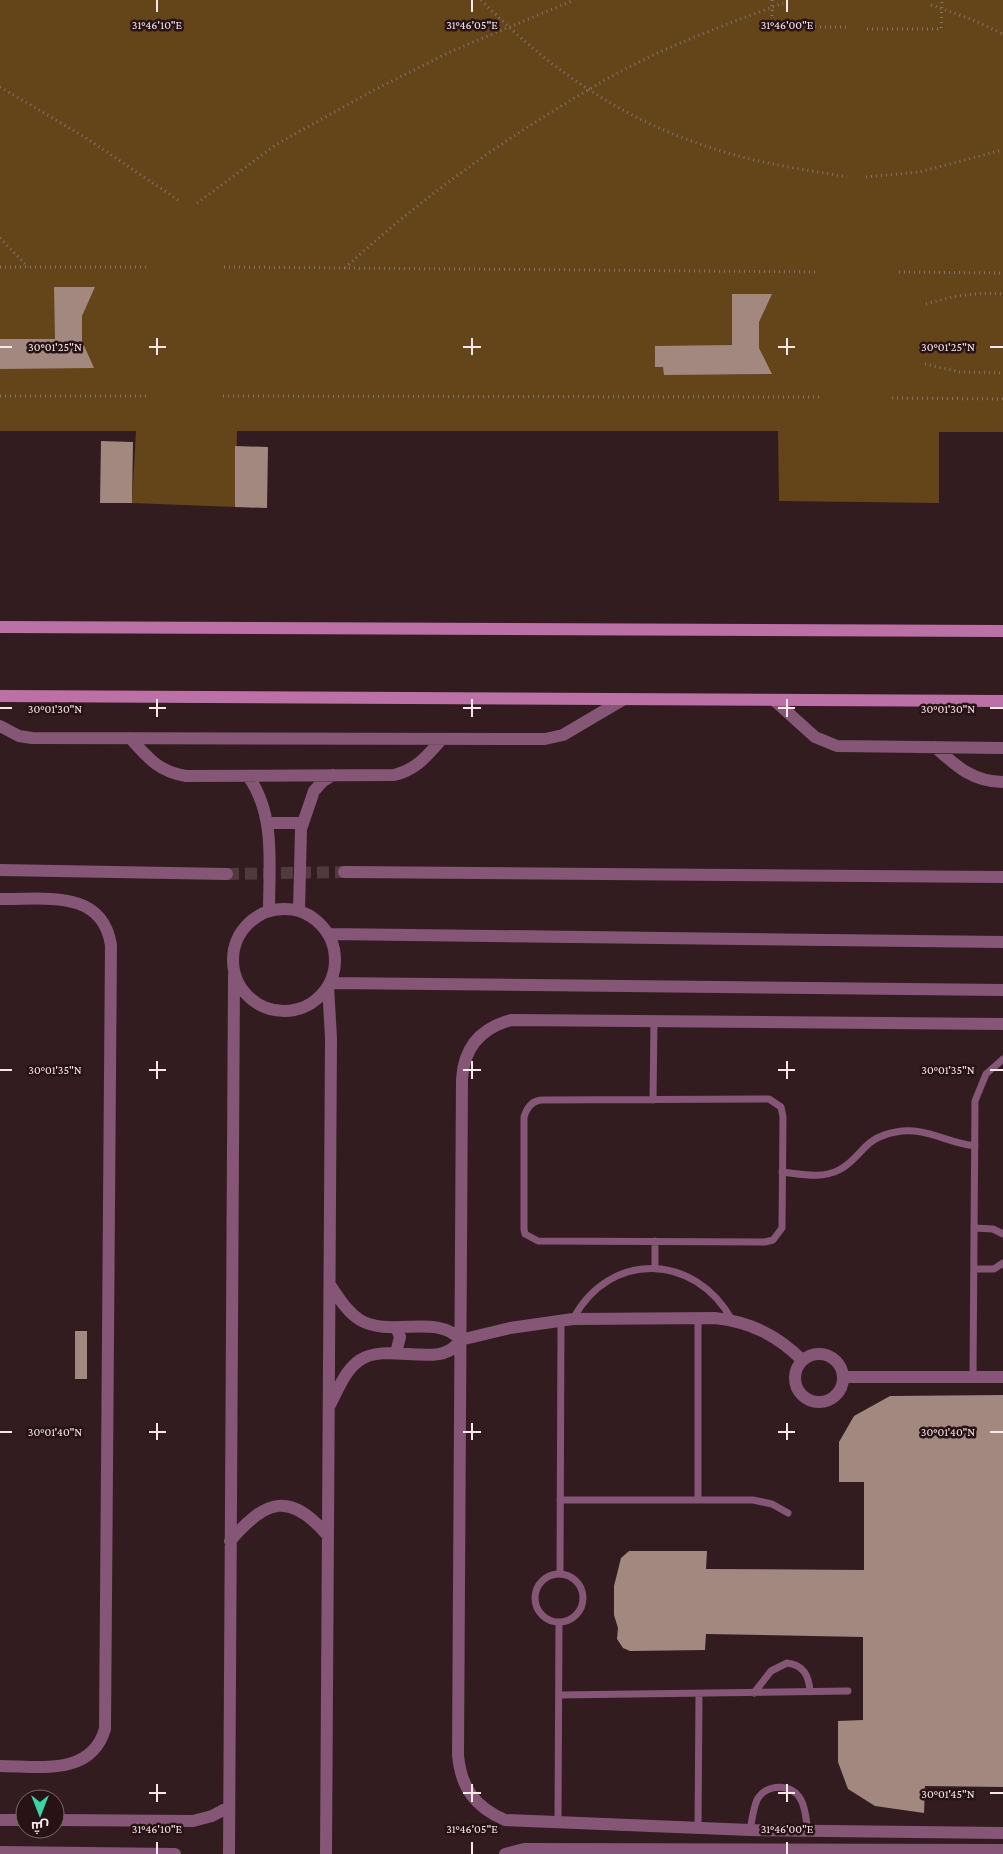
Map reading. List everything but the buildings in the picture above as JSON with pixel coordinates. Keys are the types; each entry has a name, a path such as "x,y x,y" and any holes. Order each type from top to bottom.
{"main road":[{"path":"0,627 1003,631"},
{"path":"0,696 1003,701"}],"street":[{"path":"0,726 19,736 32,738 554,738 571,731 624,699"},
{"path":"774,700 815,737 830,745 844,747 1003,748"},
{"path":"130,738 149,759 160,768 172,774 248,776 403,773 420,764 442,739"},
{"path":"935,747 968,775 988,782 1003,782"},
{"path":"299,910 302,823 314,791 323,781 334,775"},
{"path":"248,776 255,787 268,823 269,911"},
{"path":"268,823 302,823"},
{"path":"0,870 227,874"},
{"path":"344,872 1003,877"},
{"path":"0,899 61,900 80,903 102,919 111,945 105,1730 93,1752 76,1763 63,1766 0,1766"},
{"path":"229,1854 234,975 232,962 238,936 256,916 269,911 289,908 299,910 322,924 329,934 336,959 329,985 331,1021 326,1854"},
{"path":"329,934 1003,942"},
{"path":"234,975 250,999 263,1007 278,1011 293,1011 307,1006 319,998 329,985"},
{"path":"329,985 1003,990"},
{"path":"1003,1024 511,1020 486,1030 468,1052 462,1079 459,1772 471,1795 489,1813 505,1820 558,1824 698,1829 1003,1833"},
{"path":"330,1285 347,1309 361,1320 378,1327 442,1328 455,1334 460,1340"},
{"path":"329,1407 348,1372 360,1360 376,1354 444,1354 454,1349 460,1340 510,1328 567,1320 698,1318 732,1320 763,1330 802,1360"},
{"path":"396,1327 400,1337 396,1353"},
{"path":"814,1354 828,1355 838,1364 843,1377 839,1391 828,1401 821,1402 806,1399 796,1388 794,1381 797,1366 802,1360 814,1354"},
{"path":"843,1377 1003,1377"},
{"path":"230,1541 251,1517 266,1509 283,1506 305,1512 328,1536"},
{"path":"65,1820 193,1821 212,1816 230,1807"},
{"path":"0,1820 15,1820"},
{"path":"505,1854 524,1849 699,1852 1003,1850"},
{"path":"0,1852 175,1854"}],"lane":[{"path":"653,1100 654,1021"},
{"path":"973,1377 977,1092 986,1074 1003,1059"},
{"path":"543,1100 774,1101 782,1112 782,1172 782,1228 774,1240 538,1241 529,1238 524,1229 524,1116 530,1104 543,1100"},
{"path":"782,1172 821,1175 838,1170 866,1145 883,1135 896,1132 920,1130 959,1144 975,1146"},
{"path":"974,1228 993,1229 1003,1234"},
{"path":"655,1241 655,1268"},
{"path":"974,1269 994,1269 1003,1262"},
{"path":"560,1574 560,1500 567,1320 606,1281 629,1271 655,1268 682,1273 701,1283 717,1297 732,1320"},
{"path":"698,1318 698,1498"},
{"path":"560,1500 698,1498 763,1502 788,1513"},
{"path":"560,1574 572,1578 578,1583 583,1602 581,1608 572,1618 559,1622 552,1621 541,1614 535,1601 537,1588 541,1582 553,1575 560,1574"},
{"path":"558,1824 559,1622"},
{"path":"754,1693 771,1671 787,1663 803,1670 809,1680 810,1692"},
{"path":"559,1695 848,1691"},
{"path":"698,1829 699,1694"},
{"path":"750,1830 757,1800 766,1790 779,1787 793,1791 802,1802 808,1831"}],"path":[{"path":"481,0 527,45 571,79 624,111 674,135 732,154 847,176"},
{"path":"197,202 277,144 374,90 452,51 574,0"},
{"path":"772,0 772,26 846,27"},
{"path":"867,29 941,29 942,0"},
{"path":"345,268 374,240 483,157 589,90 617,74 687,41 783,3"},
{"path":"930,5 971,19 1003,34"},
{"path":"0,87 83,136 178,200"},
{"path":"866,177 919,172 1003,150"},
{"path":"0,238 28,267"},
{"path":"0,267 149,267"},
{"path":"224,267 819,272"},
{"path":"899,272 1003,273"},
{"path":"926,304 946,298 972,294 1003,294"},
{"path":"925,364 960,372 1003,373"},
{"path":"0,396 149,396"},
{"path":"223,396 823,397"},
{"path":"892,398 1003,399"}],"shaded area":[{"path":"0,0 1003,0 1003,432 939,432 939,503 779,501 778,431 237,431 235,507 132,503 136,431 0,431"}],"tunnel":[{"path":"227,874 344,872"}]}
